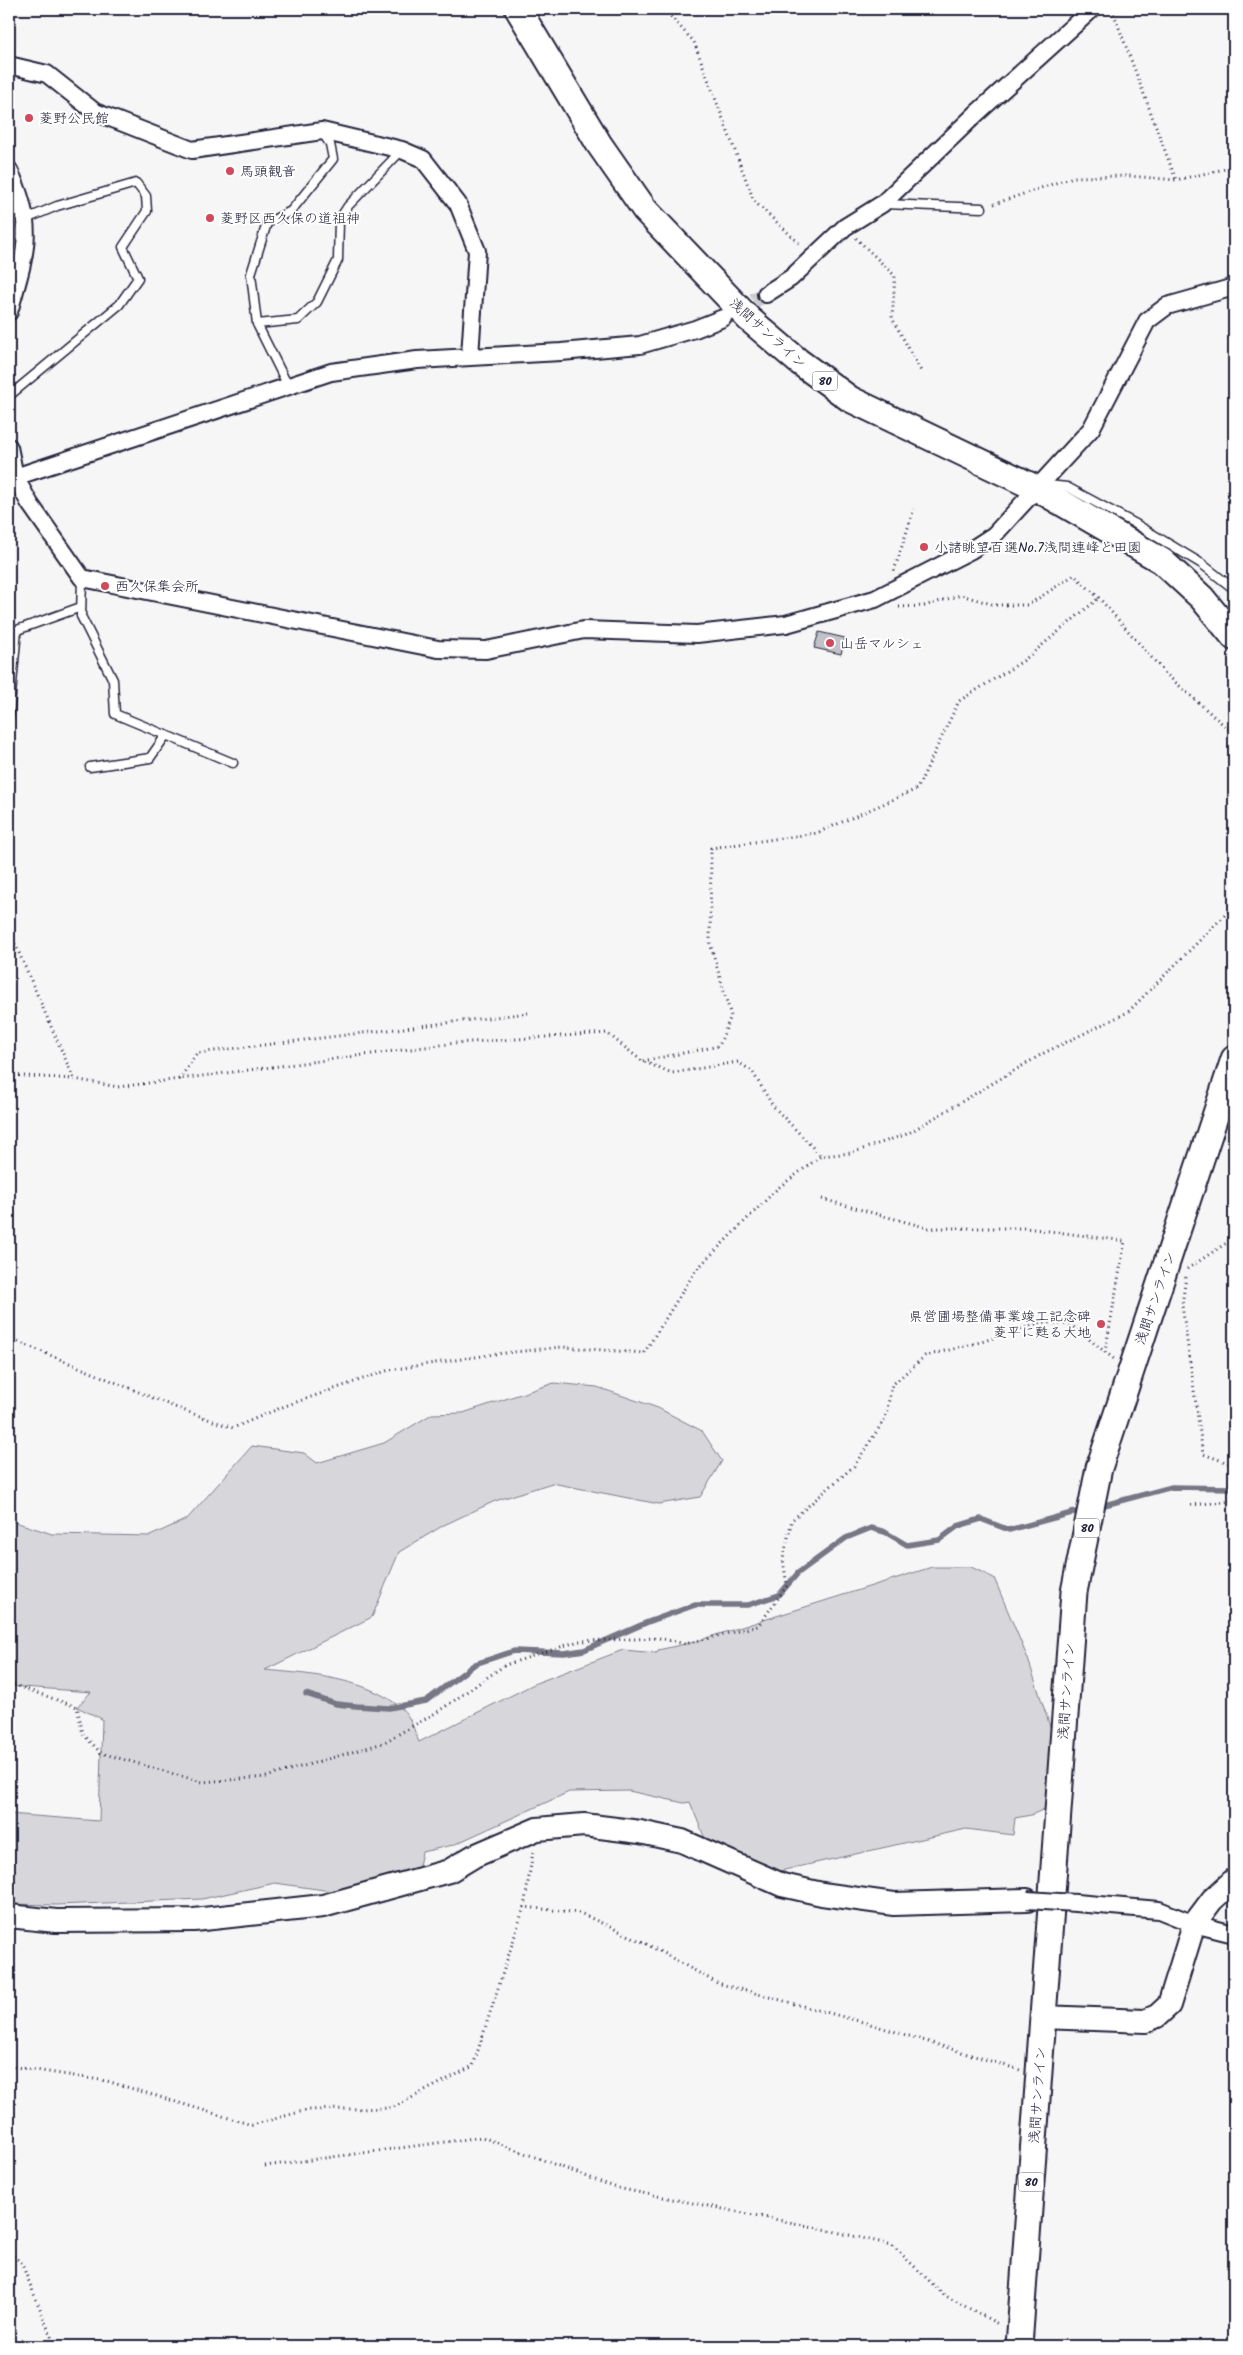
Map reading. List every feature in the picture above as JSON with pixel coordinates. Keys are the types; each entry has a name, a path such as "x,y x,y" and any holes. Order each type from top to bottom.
{"main road":[{"name":"浅間サンライン","path":"518,9 598,144 645,210 749,319 798,361 850,399 1040,487 1162,561 1202,598 1234,637"},
{"name":"浅間サンライン","path":"1019,2340 1074,1592 1099,1468 1234,1059"}],"street":[{"path":"766,294 791,278 844,227 882,204 1092,9"},
{"path":"9,65 47,74 95,112 192,150 322,131 402,150 423,159 458,204 477,251 470,356"},
{"path":"9,170 19,192 26,219 28,239 9,312"},
{"path":"9,447 12,478 82,578 438,649 486,650 584,630 697,634 786,624 881,596 971,550 994,535 1040,487 1091,429 1147,321 1167,306 1234,288"},
{"path":"12,478 331,372 416,360 560,352 640,345 695,329 723,318"},
{"path":"9,1916 56,1921 194,1920 323,1906 449,1871 474,1856 537,1829 584,1825 682,1841 782,1885 894,1904 1027,1900 1159,1910 1194,1924 1234,1934"},
{"path":"1042,2017 1145,2021 1157,2016 1168,2005 1194,1924 1212,1900 1234,1880"}],"lane":[{"path":"288,386 257,324 251,274 268,223 291,211 332,159 330,144 322,131"},
{"path":"257,324 298,320 317,302 338,260 339,220 348,206 402,150"},
{"path":"9,396 120,305 138,278 122,247 147,211 146,196 136,183 57,206 26,219"},
{"path":"882,204 982,208"},
{"path":"1040,487 1067,487 1134,523 1202,564 1234,589"},
{"path":"82,578 81,616 113,680 115,714 233,763"},
{"path":"9,717 17,630 81,607"},
{"path":"90,767 150,758 166,735"}],"path":[{"path":"664,9 694,42 754,201 813,256"},
{"path":"1112,9 1176,180"},
{"path":"982,208 1074,177 1130,176 1176,180 1234,166"},
{"path":"844,227 895,276 892,318 922,373"},
{"path":"914,509 878,608 924,606 961,595 995,605 1028,605 1074,576 1099,598 1166,674 1234,734"},
{"path":"642,1061 719,1046 731,1016 710,943 711,848 818,832 917,788 959,701 1023,661 1099,598"},
{"path":"9,1338 177,1408 233,1428 285,1406 388,1370 496,1354 562,1347 644,1354 696,1270 778,1188 821,1156 850,1153 906,1134 1044,1053 1128,1012 1234,906"},
{"path":"9,930 74,1079"},
{"path":"179,1080 197,1053 528,1013"},
{"path":"9,1075 74,1079 118,1087 456,1043 607,1033 642,1061 672,1073 738,1062 752,1071 772,1106 821,1156"},
{"path":"822,1200 928,1228 1026,1228 1125,1241 1105,1352"},
{"path":"1234,1238 1187,1269 1182,1305 1203,1454 1234,1465"},
{"path":"9,1683 77,1707 82,1734 101,1754 202,1782 266,1777 383,1743 438,1712 505,1664 579,1641 659,1638 685,1644 758,1626 787,1586 783,1559 792,1520 854,1466 885,1419 892,1385 925,1356 981,1342 1042,1322 1071,1326 1130,1372"},
{"path":"1191,1505 1234,1502"},
{"path":"9,2066 107,2082 252,2125 306,2110 392,2108 473,2066 524,1907 537,1829"},
{"path":"524,1907 580,1913 643,1942 717,1983 870,2024 1038,2076"},
{"path":"266,2166 482,2137 618,2188 809,2226 892,2245 944,2295 1019,2340"},
{"path":"9,2253 21,2262 55,2346"}],"shaded area":[{"path":"554,1383 597,1387 658,1408 702,1431 722,1461 700,1497 659,1504 552,1483 495,1501 444,1525 399,1552 372,1617 265,1670 337,1679 372,1690 387,1698 404,1711 410,1719 419,1742 536,1683 623,1650 657,1653 658,1650 694,1642 932,1567 971,1567 994,1578 1028,1659 1058,1751 1056,1804 1031,1815 1015,1818 1013,1835 966,1829 780,1871 734,1871 712,1856 690,1802 684,1803 629,1791 569,1792 453,1845 422,1852 416,1879 366,1896 275,1883 202,1899 57,1905 9,1904 9,1814 99,1821 102,1719 77,1707 91,1692 9,1686 9,1520 52,1534 150,1536 187,1519 252,1446 304,1453 317,1463 384,1443 432,1414 463,1413"}],"building":[{"name":"山岳マルシェ","path":"819,632 845,638 841,654 814,648"}],"waterway":[{"path":"1097,1507 1172,1487 1234,1488"},
{"path":"306,1694 336,1704 389,1708 426,1701 475,1664 514,1651 564,1653 584,1650 648,1622 695,1605 748,1605 779,1595 798,1573 846,1538 871,1528 885,1532 907,1545 939,1540 958,1526 981,1519 1009,1530 1083,1510"}],"tunnel":[{"path":"732,312 766,294"}],"place":[{"name":"菱野公民館","path":"29,118"},
{"name":"馬頭観音","path":"230,171"},
{"name":"菱野区西久保の道祖神","path":"210,218"},
{"name":"小諸眺望百選No.7浅間連峰と田園","path":"924,547"},
{"name":"西久保集会所","path":"105,586"},
{"name":"山岳マルシェ","path":"830,643"},
{"name":"県営圃場整備事業竣工記念碑 菱平に甦る大地","path":"1101,1324"}]}
